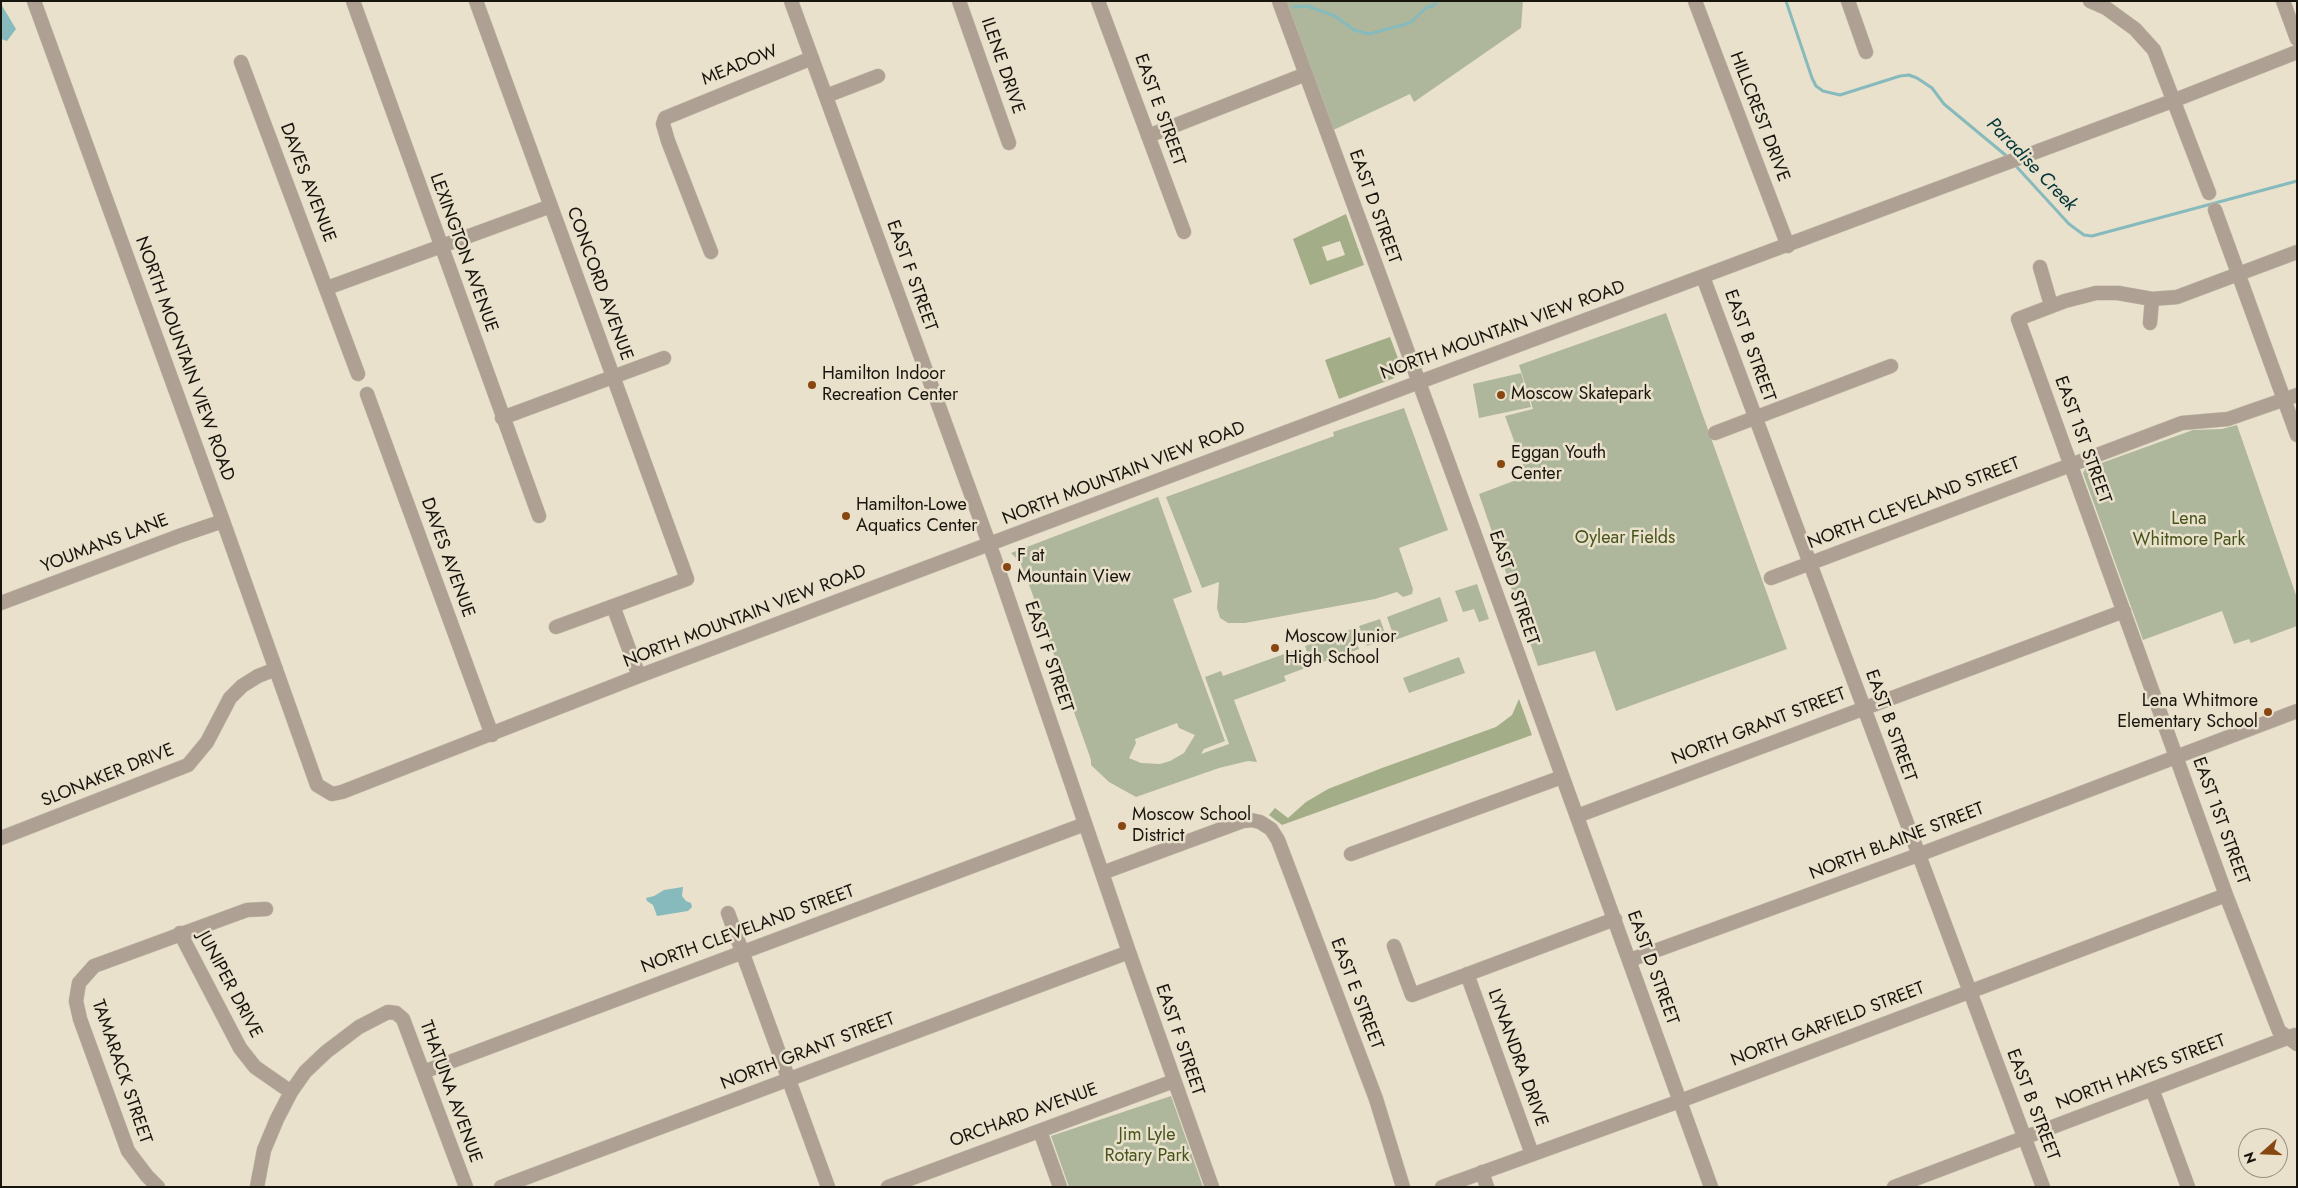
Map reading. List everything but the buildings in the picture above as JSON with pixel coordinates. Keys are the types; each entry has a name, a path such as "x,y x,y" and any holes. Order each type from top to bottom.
{"street":[{"name":"NORTH MOUNTAIN VIEW ROAD","path":"34,1 224,522 317,785 326,792 337,793 492,735 639,676 1418,382 1788,246 2297,52"},
{"name":"LEXINGTON AVENUE","path":"353,1 502,418 539,516"},
{"name":"CONCORD AVENUE","path":"476,1 687,579 613,606"},
{"name":"EAST F STREET","path":"791,1 990,544 1129,952 1212,1187"},
{"name":"ILENE DRIVE","path":"959,1 1009,143"},
{"name":"EAST E STREET","path":"1098,1 1184,232"},
{"name":"EAST D STREET","path":"1279,1 1630,960 1711,1187"},
{"name":"HILLCREST DRIVE","path":"1695,1 1788,246"},
{"path":"1848,1 1866,52"},
{"path":"2090,1 2106,8 2128,23 2154,50 2175,100 2209,193"},
{"path":"2283,1 2297,39"},
{"name":"MEADOW","path":"711,252 663,124 665,118 812,58"},
{"name":"DAVES AVENUE","path":"241,62 358,374"},
{"path":"1148,136 1306,74"},
{"path":"826,96 878,76"},
{"path":"327,288 551,206"},
{"path":"2216,210 2239,274 2290,398 2297,435"},
{"path":"2040,267 2051,305 2086,295 2105,292 2152,299 2177,297 2297,252"},
{"name":"EAST B STREET","path":"1703,277 2043,1187"},
{"path":"2150,324 2152,299"},
{"name":"EAST 1ST STREET","path":"2051,305 2018,319 2226,895 2279,1031 2294,1039"},
{"path":"502,418 664,358"},
{"path":"1715,433 1891,366"},
{"name":"DAVES AVENUE","path":"367,394 492,735"},
{"name":"NORTH CLEVELAND STREET","path":"1771,578 2182,423 2228,419 2290,398"},
{"name":"YOUMANS LANE","path":"1,603 179,536 224,522"},
{"path":"556,627 613,606 639,676"},
{"name":"NORTH GRANT STREET","path":"1576,816 2124,611"},
{"name":"SLONAKER DRIVE","path":"1,838 188,765 206,742 230,698 242,686 258,676 276,669"},
{"name":"NORTH BLAINE STREET","path":"1630,960 1918,855 2297,711"},
{"path":"1351,854 1562,777"},
{"name":"EAST E STREET","path":"1102,873 1243,821 1260,822 1270,829 1278,840 1376,1099 1403,1187"},
{"name":"NORTH CLEVELAND STREET","path":"423,1072 1086,824"},
{"name":"NORTH GARFIELD STREET","path":"1442,1187 1680,1101 2226,895"},
{"name":"TAMARACK STREET","path":"158,1187 146,1176 128,1151 80,1019 76,992 79,983 94,966 246,910 266,909"},
{"path":"728,913 828,1187"},
{"path":"1394,946 1412,995 1615,919"},
{"name":"JUNIPER DRIVE","path":"180,933 240,1048 255,1067 291,1092"},
{"name":"NORTH GRANT STREET","path":"501,1187 1129,952"},
{"name":"LYNANDRA DRIVE","path":"1466,974 1532,1154"},
{"name":"THATUNA AVENUE","path":"291,1092 306,1072 326,1052 379,1015 388,1012 396,1013 403,1019 466,1187"},
{"name":"NORTH HAYES STREET","path":"1894,1187 2152,1089 2294,1039"},
{"name":"ORCHARD AVENUE","path":"888,1187 1174,1081"},
{"path":"2152,1089 2188,1187"},
{"path":"257,1187 264,1150 291,1092"},
{"path":"1040,1131 1060,1187"},
{"path":"1482,1172 1487,1187"}],"green space":[{"path":"1279,1 1523,1 1521,28 1414,102 1410,94 1327,133"},
{"path":"1346,214 1364,265 1310,285 1293,239","holes":["1340,241 1345,255 1327,261 1322,247"]},
{"name":"Oylear Fields","path":"1666,313 1787,649 1616,711 1595,651 1538,666 1479,494 1527,476 1505,416 1533,409 1519,365"},
{"path":"1390,337 1401,366 1397,377 1339,399 1325,360"},
{"name":"Moscow Skatepark","path":"1521,373 1531,407 1479,418 1473,384"},
{"path":"1404,408 1448,530 1399,548 1413,589 1412,594 1403,597 1397,592 1375,599 1245,623 1228,623 1220,618 1217,608 1219,582 1202,588 1166,497 1334,436 1333,432"},
{"name":"Lena Whitmore Park","path":"2237,425 2297,598 2297,626 2251,643 2249,639 2234,644 2222,611 2143,640 2083,473 2085,469 2193,430 2222,429"},
{"path":"1158,497 1192,592 1173,599 1225,741 1204,749 1201,754 1229,744 1205,677 1221,671 1223,676 1301,648 1308,667 1284,676 1286,681 1234,700 1257,762 1248,761 1219,768 1136,797 1109,782 1091,765 1091,760 1031,590 1020,562 1011,553","holes":["1177,723 1179,728 1195,735 1184,753 1160,764 1141,763 1129,758 1136,743 1135,739"]},
{"path":"1477,584 1489,619 1479,622 1474,609 1463,612 1455,591"},
{"path":"1440,597 1448,621 1395,640 1387,617"},
{"path":"1380,619 1387,639 1367,646 1359,626"},
{"path":"1352,629 1359,649 1312,666 1305,646"},
{"path":"1459,657 1465,673 1409,693 1403,678"},
{"path":"1519,699 1532,735 1282,825 1269,815 1275,808 1288,818 1306,802 1328,789 1496,727 1512,715"},
{"name":"Jim Lyle Rotary Park","path":"1171,1096 1203,1187 1069,1187 1051,1136"}],"water":[{"path":"1,4 16,29 7,41 1,39"},
{"path":"683,887 682,896 691,903 692,907 688,911 657,916 653,905 646,898 664,890"}],"waterway":[{"name":"Paradise Creek","path":"1294,7 1307,6 1335,16 1354,30 1369,34 1410,23 1427,7 1433,6 1437,1"},
{"name":"Paradise Creek","path":"1786,1 1812,78 1816,86 1823,91 1840,95 1900,76 1909,75 1932,88 1944,104 2009,158"},
{"name":"Paradise Creek","path":"2015,165 2069,224 2084,235 2092,236 2297,181"}],"place":[{"name":"Hamilton Indoor Recreation Center","path":"812,385"},
{"name":"Moscow Skatepark","path":"1501,395"},
{"name":"Eggan Youth Center","path":"1501,464"},
{"name":"Hamilton-Lowe Aquatics Center","path":"846,516"},
{"name":"F at Mountain View","path":"1007,567"},
{"name":"Moscow Junior High School","path":"1275,648"},
{"name":"Lena Whitmore Elementary School","path":"2268,712"},
{"name":"Moscow School District","path":"1122,826"}]}
